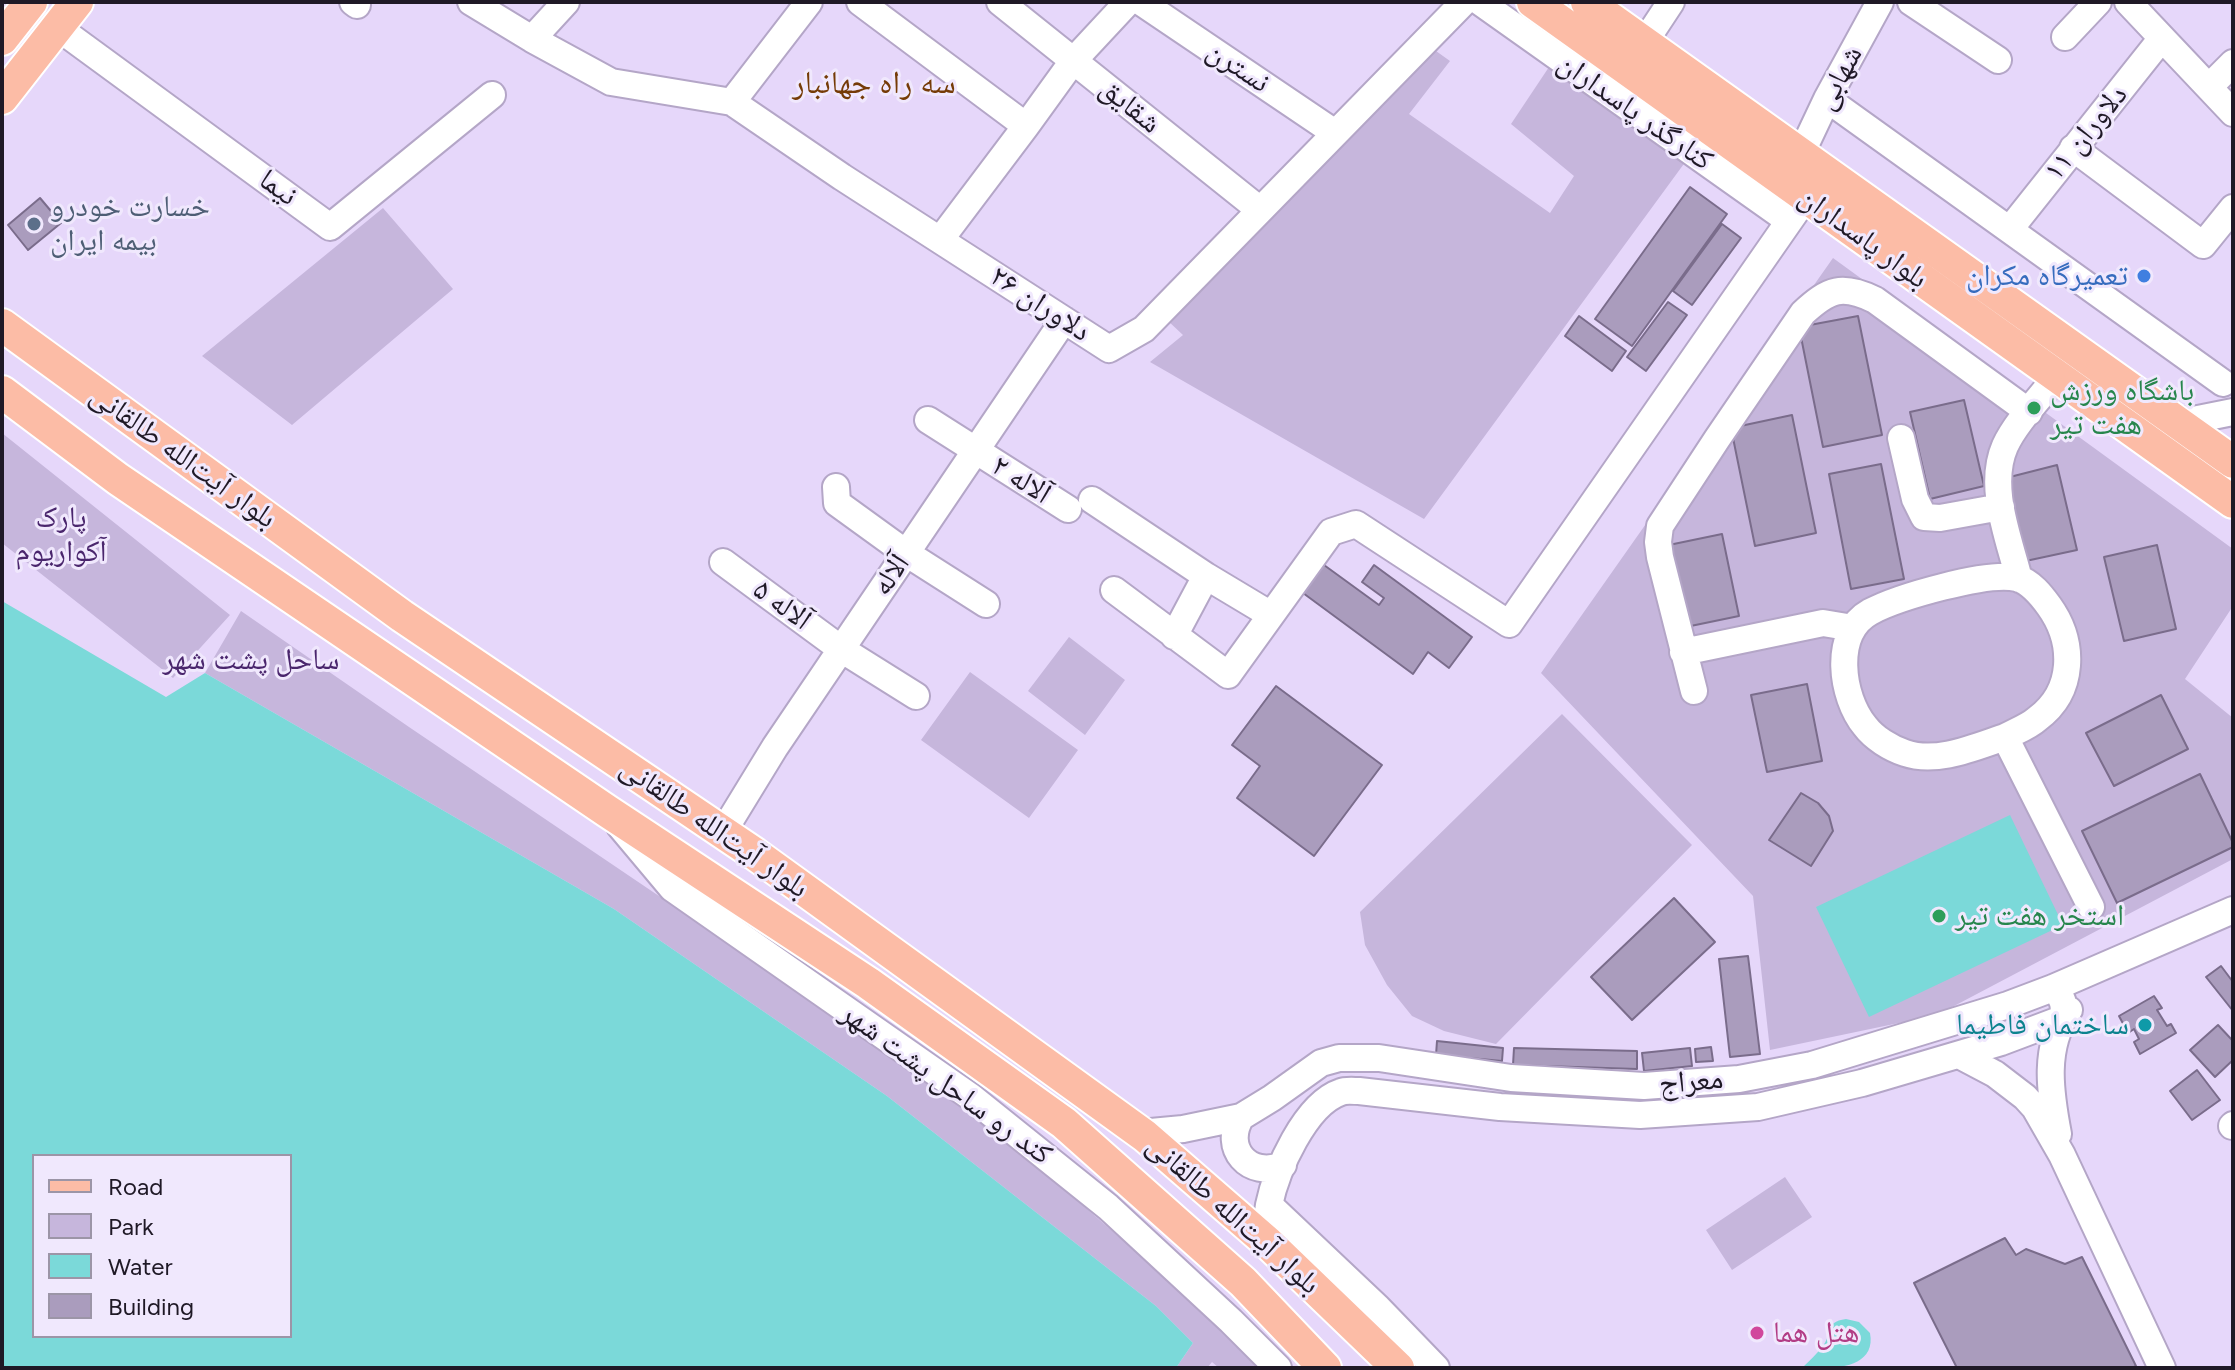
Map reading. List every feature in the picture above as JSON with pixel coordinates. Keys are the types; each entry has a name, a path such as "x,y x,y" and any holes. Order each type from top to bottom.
{"main road":[{"path":"3,37 31,2"},
{"name":"بلوار پاسداران","path":"1533,2 1797,209 2057,376 2233,502"},
{"name":"بلوار پاسداران","path":"1587,2 2233,462"},
{"path":"2,98 67,14"},
{"name":"بلوار آیت‌الله طالقانی","path":"2,325 402,616 723,832 1140,1133 1267,1242 1398,1368"},
{"name":"بلوار آیت‌الله طالقانی","path":"2,392 118,479 607,811 868,983 1064,1123 1243,1282 1325,1368"},
{"path":"379,656 390,655 407,641 402,616"},
{"path":"467,716 453,698 455,686 471,672 493,677"}],"street":[{"name":"دلاوران ۲۶","path":"471,2 611,82 732,102 1109,349 1144,329 1464,2"},
{"path":"532,39 566,2"},
{"path":"732,102 809,2"},
{"path":"860,2 1026,126"},
{"name":"شقایق","path":"1000,2 1260,210"},
{"path":"940,240 1073,61 1128,2"},
{"name":"نسترن","path":"1141,2 1335,133"},
{"name":"کنارگذر پاسداران","path":"1480,2 1797,209"},
{"path":"1644,43 1671,2"},
{"name":"شهابی","path":"1801,154 1880,2"},
{"path":"1911,2 1998,60"},
{"path":"2065,37 2098,2"},
{"path":"2128,2 2233,113"},
{"name":"نیما","path":"67,14 330,227 492,95"},
{"name":"دلاوران ۱۱","path":"2010,229 2162,38"},
{"path":"2209,87 2233,63"},
{"path":"1827,99 2223,383"},
{"path":"2073,148 2203,245 2233,208"},
{"path":"1114,590 1228,675 1331,532 1356,524 1509,624 1797,209"},
{"path":"1694,691 1660,557 1660,526 1803,313 1820,297 1838,291 1857,291 1875,300 2029,412"},
{"name":"آلاله","path":"723,832 775,747 1064,320"},
{"path":"2019,579 2001,507 1997,472 2007,443 2057,376"},
{"path":"2175,420 2193,420 2233,412"},
{"name":"آلاله ۲","path":"928,420 975,451 1080,505 1271,615"},
{"path":"1901,438 1915,499 1924,517 1940,518 2001,507"},
{"path":"836,487 837,503 906,553 986,604"},
{"name":"آلاله ۵","path":"723,562 841,649 916,696"},
{"path":"1174,636 1206,576"},
{"path":"1999,577 2019,579 2039,592 2052,610 2069,653 2064,684 2054,703 2037,720 2005,737 1932,756 1906,754 1884,743 1866,728 1855,710 1848,687 1844,649 1853,628 1867,614 1891,602 1974,580 1999,577"},
{"path":"1683,652 1823,623 1853,628"},
{"path":"2005,737 2091,907"},
{"name":"کند رو ساحل پشت شهر","path":"607,811 672,888 971,1097 1108,1207 1278,1368"},
{"name":"معراج","path":"1140,1133 1183,1129 1241,1117 1321,1063 1339,1058 1379,1058 1511,1078 1644,1086 1739,1079 1812,1065 2008,1005 2098,967 2228,920"},
{"path":"2062,1019 2098,967"},
{"path":"2053,988 2064,1005 2053,1042 2050,1078 2062,1155"},
{"name":"معراج","path":"1267,1242 1269,1205 1288,1149 1303,1125 1324,1102 1341,1091 1500,1107 1640,1115 1758,1107 1862,1083 1948,1058 2062,1019"},
{"path":"1927,1031 1948,1058 1995,1074 2025,1097 2041,1117 2062,1155 2162,1368"},
{"path":"1241,1117 1236,1124 1234,1140 1245,1161 1260,1168 1283,1165"},
{"path":"1269,1205 1378,1308 1436,1368"}],"green space":[{"path":"1436,51 1450,61 1409,114 1550,213 1574,176 1511,124 1557,55 1686,161 1424,519 1150,362 1183,335 1167,320"},
{"path":"383,208 453,289 292,425 202,356"},
{"path":"1833,258 2233,549 2233,606 2185,679 2233,718 2233,859 1937,1015 1770,1050 1753,896 1541,673"},
{"name":"پارک آکواریوم","path":"2,433 230,615 173,678 2,543"},
{"name":"ساحل پشت شهر","path":"241,611 869,1038 1015,1146 1223,1328 1261,1368 1219,1368 1212,1362 1207,1368 1176,1368 1193,1343 1156,1306 887,1096 614,909 205,673"},
{"path":"1069,637 1125,680 1085,735 1028,691"},
{"path":"970,672 1078,750 1029,818 921,740"},
{"path":"1562,714 1692,845 1496,1044 1444,1031 1412,1016 1387,985 1365,945 1360,912"},
{"path":"1785,1177 1812,1217 1732,1270 1706,1230"}],"water":[{"path":"2,601 166,697 205,673 614,909 887,1096 1156,1306 1193,1343 1176,1368 2,1368"},
{"name":"استخر هفت تیر","path":"2010,815 2063,925 1869,1017 1816,907"},
{"path":"1846,1319 1859,1322 1870,1333 1866,1354 1848,1365 1803,1367 1825,1342 1831,1326"}],"building":[{"path":"1690,187 1727,214 1632,346 1595,319"},
{"name":"خسارت خودرو بیمه ایران","path":"40,198 61,223 28,250 8,225"},
{"path":"1722,224 1741,238 1692,305 1673,291"},
{"path":"1668,302 1687,315 1646,371 1627,357"},
{"path":"1579,316 1626,351 1612,371 1565,336"},
{"path":"1858,316 1882,435 1823,447 1799,327"},
{"path":"1964,400 1984,486 1930,499 1910,412"},
{"path":"1792,415 1816,533 1755,546 1731,428"},
{"path":"1881,464 1904,579 1851,589 1829,474"},
{"path":"2057,465 2077,550 2021,562 2002,479"},
{"path":"1722,534 1739,616 1681,628 1664,546"},
{"path":"2157,545 2176,629 2124,641 2104,557"},
{"path":"1324,565 1379,605 1384,598 1362,582 1374,565 1472,637 1449,668 1428,652 1413,674 1303,593"},
{"path":"1807,684 1822,761 1767,772 1751,695"},
{"path":"1276,686 1382,765 1314,856 1237,798 1260,766 1232,745"},
{"path":"2161,695 2188,749 2114,786 2086,733"},
{"path":"2200,774 2233,847 2117,903 2082,831"},
{"path":"1801,793 1818,803 1829,816 1833,831 1811,866 1769,840"},
{"path":"1674,898 1715,942 1632,1020 1591,977"},
{"path":"1748,956 1760,1054 1730,1057 1719,959"},
{"path":"2221,966 2233,982 2233,1011 2206,977"},
{"name":"ساختمان فاطیما","path":"2154,996 2162,1008 2157,1010 2167,1026 2171,1024 2176,1033 2140,1054 2134,1042 2139,1039 2134,1029 2128,1033 2119,1016"},
{"path":"2218,1025 2233,1041 2233,1060 2215,1077 2190,1050"},
{"path":"1437,1041 1503,1048 1502,1061 1436,1055"},
{"path":"1711,1047 1713,1061 1696,1062 1695,1049"},
{"path":"1514,1048 1637,1051 1637,1069 1513,1065"},
{"path":"1690,1048 1692,1066 1644,1071 1642,1053"},
{"path":"2197,1070 2220,1100 2192,1120 2170,1091"},
{"path":"2005,1238 2016,1255 2026,1249 2065,1264 2082,1257 2136,1366 1957,1368 1914,1283"}],"place":[{"name":"خسارت خودرو بیمه ایران","path":"34,224"},
{"name":"تعمیرگاه مکران","path":"2144,276"},
{"name":"باشگاه ورزش هفت تیر","path":"2034,408"},
{"name":"استخر هفت تیر","path":"1939,916"},
{"name":"ساختمان فاطیما","path":"2145,1025"},
{"name":"هتل هما","path":"1757,1333"}],"district":[{"name":"سه راه جهانبار","path":"874,84"}]}
